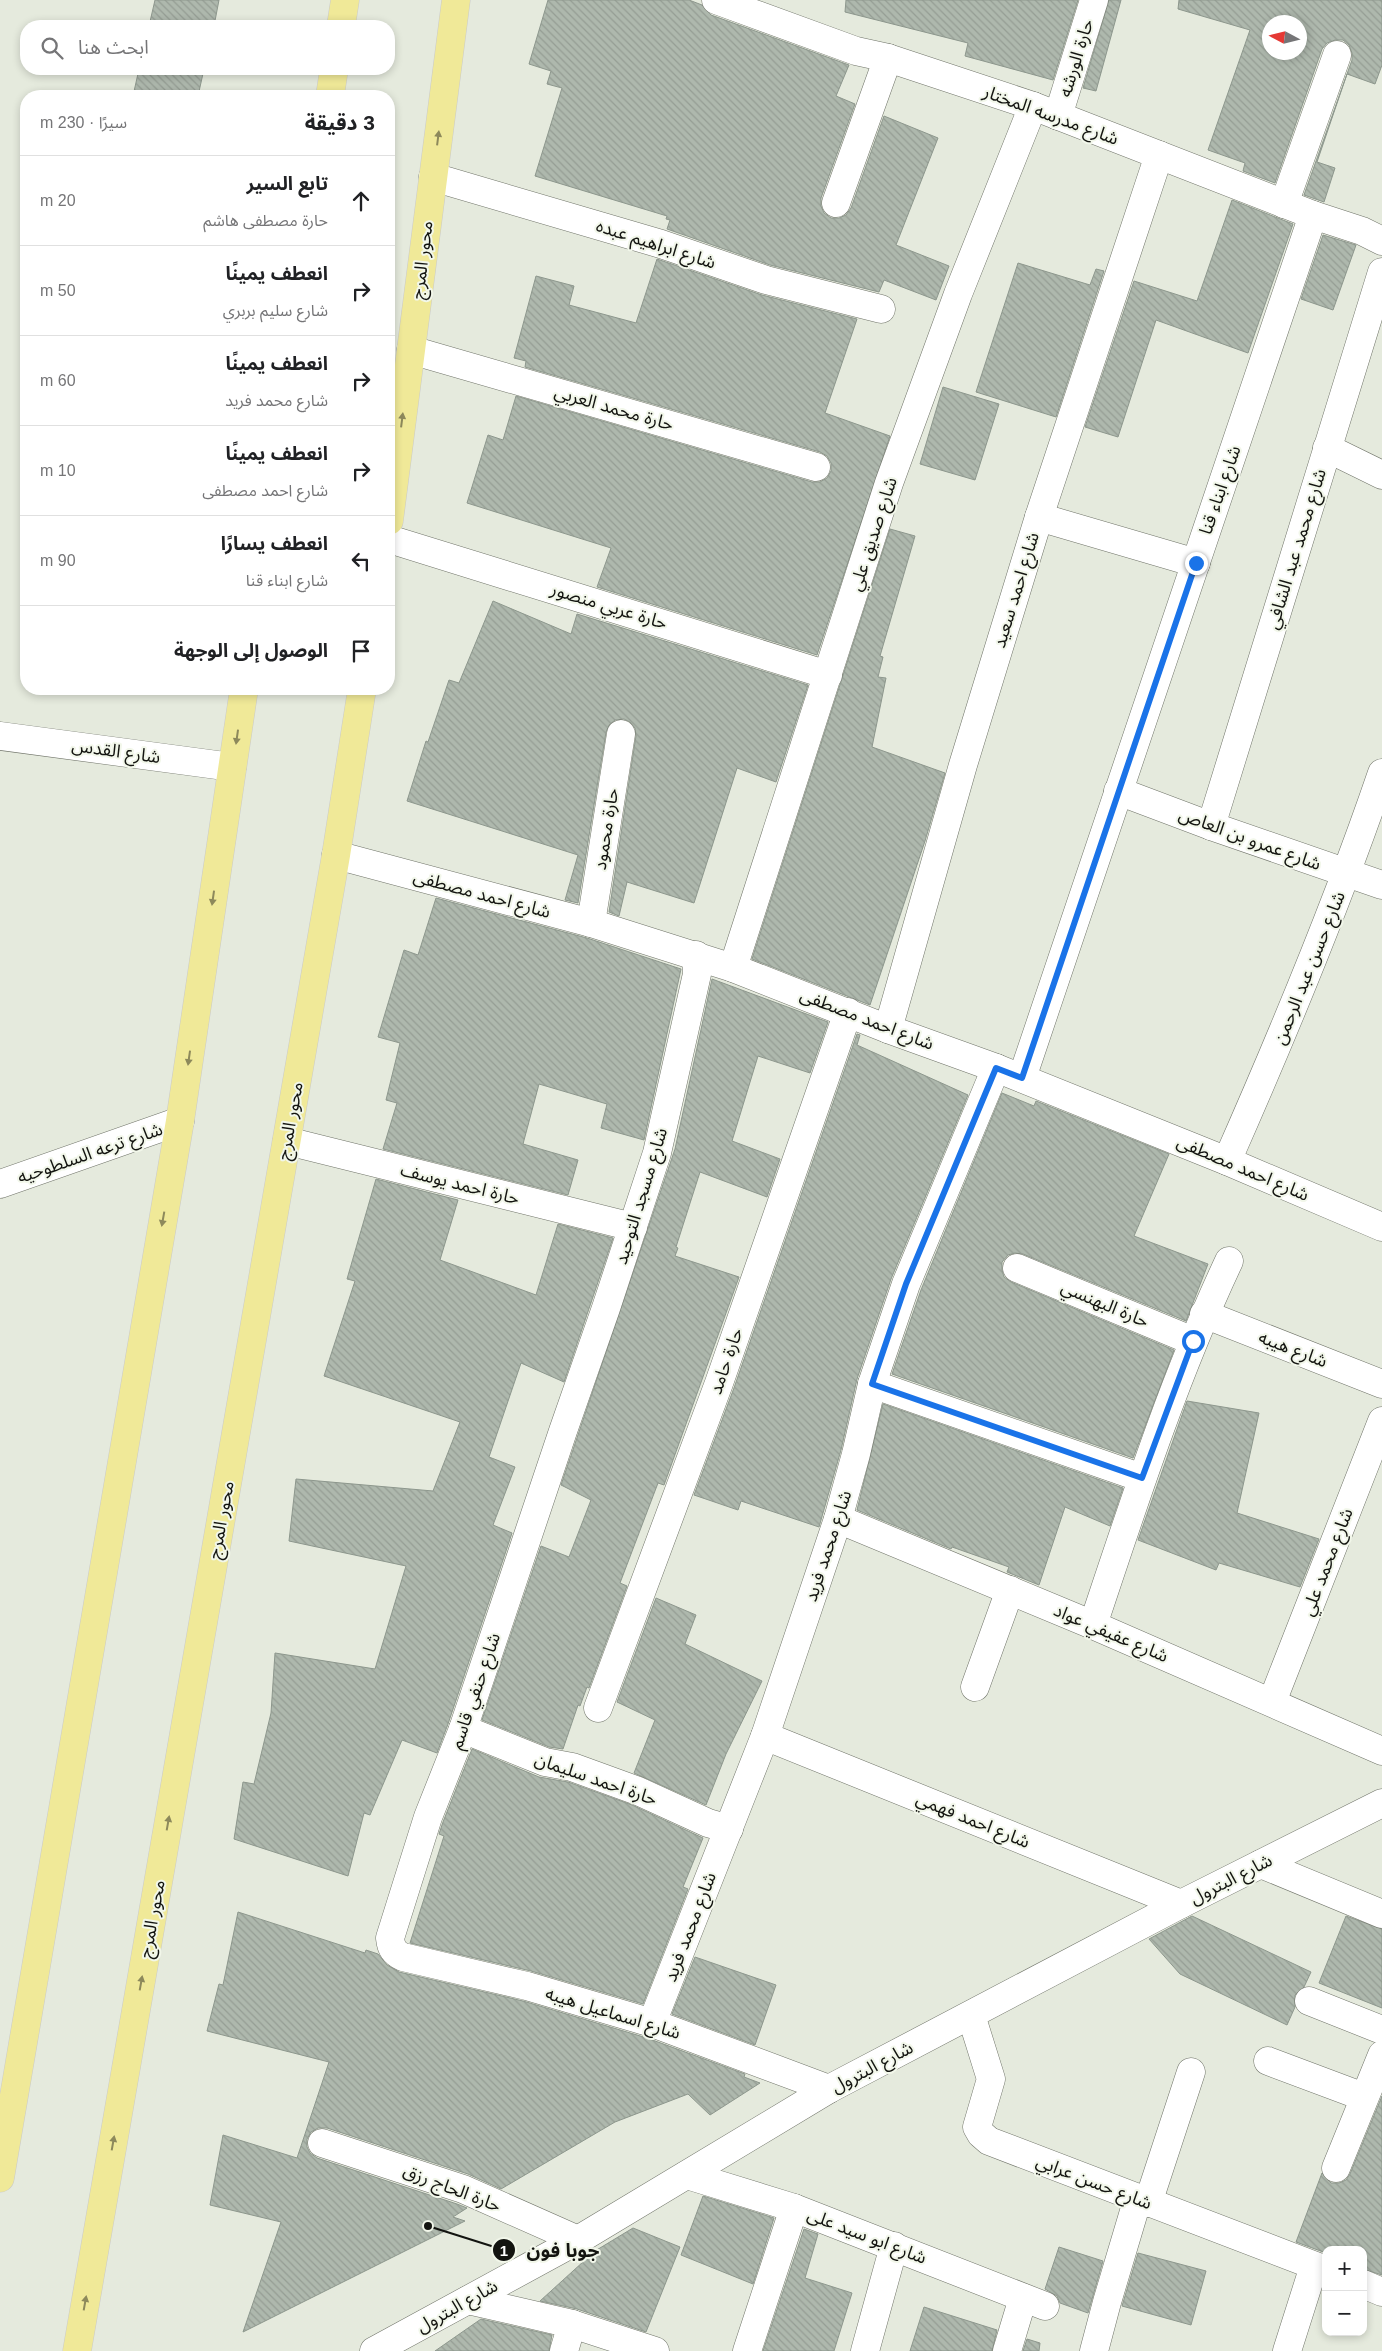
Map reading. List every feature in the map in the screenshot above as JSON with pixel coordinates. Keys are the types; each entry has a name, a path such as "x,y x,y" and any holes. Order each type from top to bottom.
{"main road":[{"path":"342,20 344,0"},
{"name":"محور المرج","path":"395,474 456,0"},
{"path":"331,90 333,75"},
{"path":"0,2178 180,1122 243,695"},
{"name":"محور المرج","path":"77,2351 336,855 361,695"}],"street":[{"name":"شارع مدرسه المختار","path":"716,0 856,51 888,58 1045,111 1313,215 1362,231 1382,241"},
{"name":"حارة الورشه","path":"1045,111 1094,0"},
{"path":"1284,204 1338,55"},
{"path":"836,203 888,58"},
{"name":"شارع صديق علي","path":"733,968 889,483 958,294 1045,111"},
{"name":"شارع احمد سعيد","path":"888,1029 963,765 1038,517 1159,155"},
{"name":"شارع ابراهيم عبده","path":"433,176 661,244 766,280 881,309"},
{"name":"شارع ابناء قنا","path":"1022,1078 1313,215"},
{"name":"شارع محمد عبد الشافي","path":"1211,826 1382,272"},
{"name":"حارة محمد العربي","path":"411,350 816,467"},
{"path":"1327,448 1382,476"},
{"path":"1038,517 1196,563"},
{"name":"حارة عربي منصور","path":"395,541 828,675"},
{"name":"حارة محمود","path":"591,923 621,734"},
{"name":"شارع القدس","path":"0,736 232,767"},
{"name":"شارع حسن عبد الرحمن","path":"1227,1160 1288,1023 1347,874 1382,772"},
{"name":"شارع عمرو بن العاص","path":"1118,791 1211,826 1382,885"},
{"name":"شارع احمد مصطفى","path":"336,855 591,923 733,968 888,1029 1022,1078 1227,1160 1382,1227"},
{"name":"شارع مسجد التوحيد","path":"563,1431 657,1153 696,974 696,955"},
{"name":"حارة حامد","path":"598,1708 719,1383 848,1012"},
{"name":"شارع محمد فريد","path":"652,2023 765,1736 838,1519 872,1384 906,1284 996,1068"},
{"name":"شارع ترعه السلطوحيه","path":"0,1184 180,1122"},
{"name":"حارة احمد يوسف","path":"287,1140 633,1228"},
{"path":"1093,1625 1142,1478 1193,1341 1229,1261"},
{"name":"حارة البهنسي","path":"1017,1268 1193,1341"},
{"name":"شارع هيبه","path":"1204,1314 1382,1384"},
{"path":"872,1384 1142,1478"},
{"name":"شارع محمد علي","path":"1272,1702 1382,1421"},
{"name":"شارع حنفي قاسم","path":"393,1951 390,1938 428,1817 463,1729 563,1431"},
{"name":"شارع عفيفي عواد","path":"838,1519 1093,1625 1382,1751"},
{"path":"975,1687 1010,1590"},
{"name":"حارة احمد سليمان","path":"463,1729 545,1762 572,1767 622,1785 708,1823 729,1829"},
{"name":"شارع احمد فهمي","path":"765,1736 1181,1904"},
{"name":"شارع البترول","path":"374,2351 578,2240 829,2089 1181,1904 1382,1803"},
{"path":"1261,1864 1382,1914"},
{"name":"شارع اسماعيل هيبه","path":"393,1951 403,1957 527,1986 652,2023 829,2089"},
{"path":"1309,2001 1382,2030"},
{"name":"شارع حسن عرابي","path":"970,2016 991,2079 977,2127 980,2134 989,2140 1143,2201 1320,2268"},
{"path":"1336,2168 1382,2054"},
{"path":"1268,2061 1364,2097"},
{"path":"1094,2351 1143,2201 1191,2072"},
{"name":"حارة الحاج رزق","path":"322,2143 463,2189 578,2240"},
{"name":"شارع ابو سيد على","path":"687,2174 794,2208 1034,2302 1008,2351"},
{"path":"747,2351 794,2208"},
{"path":"865,2351 894,2246"},
{"path":"1287,2351 1320,2268"},
{"path":"1367,2286 1382,2292"},
{"path":"468,2300 572,2324 655,2351"},
{"path":"564,2351 572,2324"}],"building":[{"path":"155,0 219,0 215,20 150,20"},
{"path":"548,0 689,0 702,5 711,15 849,65 836,96 855,104 821,198 821,206 824,213 831,218 839,218 846,215 851,208 884,116 938,138 896,245 949,266 936,300 884,280 879,292 770,265 667,229 670,220 666,219 667,216 535,176 562,88 547,84 551,71 529,64"},
{"path":"846,0 1078,0 1053,80 965,56 968,43 845,12"},
{"path":"1109,0 1121,0 1096,91 1083,88"},
{"path":"1179,0 1382,0 1382,65 1375,84 1347,74 1352,60 1349,45 1343,40 1327,43 1322,49 1275,183 1243,171 1245,163 1208,150 1250,30 1178,9"},
{"path":"138,75 203,75 199,90 134,90"},
{"path":"1346,76 1317,162 1335,168 1324,202 1304,195"},
{"path":"1232,200 1293,224 1248,353 1156,320 1118,437 1085,427 1134,281 1197,301"},
{"path":"1323,235 1356,245 1333,310 1301,299"},
{"path":"657,259 762,295 857,319 825,413 890,436 817,655 597,587 611,548 467,503 488,435 503,440 516,396 812,482 820,482 827,478 831,471 831,463 827,456 820,452 525,367 526,361 514,358 536,276 574,286 569,305 636,323"},
{"path":"1018,263 1090,285 1096,269 1104,271 1056,417 976,392"},
{"path":"943,387 999,404 975,480 920,464"},
{"path":"890,529 915,536 880,656 883,657 878,677 886,678 872,747 945,773 925,841 870,1005 752,959"},
{"path":"493,601 571,634 577,614 808,685 776,782 737,768 694,903 627,882 619,916 609,912 636,736 635,728 624,719 615,720 609,725 606,732 578,903 565,900 578,855 407,801 426,741 428,742 449,680 459,683"},
{"path":"436,898 587,938 681,969 644,1140 601,1128 607,1104 539,1084 523,1144 578,1160 568,1195 383,1149 397,1103 386,1100 400,1043 378,1037 404,950 418,955"},
{"path":"712,979 828,1022 810,1073 758,1056 732,1141 780,1159 767,1197 700,1172 676,1247 678,1248 675,1256 739,1277 664,1485 658,1483 620,1583 627,1586 589,1688 587,1687 580,1706 578,1705 563,1749 549,1747 482,1720 541,1546 569,1557 591,1500 561,1485 675,1149"},
{"path":"857,1034 860,1035 857,1045 968,1095 891,1279 857,1379 841,1450 819,1527 741,1501 738,1510 694,1495 734,1388"},
{"path":"1002,1093 1034,1106 1036,1101 1169,1154 1134,1236 1208,1264 1186,1321 1023,1254 1015,1253 1008,1255 1002,1262 1004,1277 1011,1282 1174,1350 1133,1458 892,1374 921,1290"},
{"path":"376,1179 458,1200 440,1260 536,1295 558,1224 613,1238 564,1382 521,1363 489,1457 515,1467 493,1525 512,1533 448,1724 437,1753 402,1740 370,1815 364,1813 348,1876 234,1839 243,1782 254,1784 271,1713 275,1653 375,1669 406,1566 289,1541 296,1479 433,1491 460,1422 324,1376 355,1281 347,1279"},
{"path":"1187,1401 1259,1413 1237,1513 1319,1539 1300,1587 1219,1563 1216,1570 1138,1540"},
{"path":"883,1404 1123,1488 1110,1526 1065,1507 1039,1585 1007,1572 1009,1567 952,1547 951,1549 857,1510"},
{"path":"656,1598 696,1615 685,1644 762,1681 726,1754 706,1805 634,1773 655,1720 617,1702"},
{"path":"472,1749 539,1777 568,1782 632,1805 703,1838 683,1887 688,1889 643,2004 531,1971 410,1943 444,1836 439,1834"},
{"path":"238,1912 365,1953 366,1950 378,1954 387,1965 399,1972 523,2001 647,2038 745,2074 744,2077 760,2083 710,2115 688,2094 615,2122 501,2189 468,2174 327,2128 318,2128 311,2132 307,2139 307,2147 310,2153 317,2158 467,2208 453,2217 465,2221 243,2332 281,2222 210,2205 223,2135 297,2158 329,2062 207,2031 219,1984 223,1985"},
{"path":"1192,1916 1311,1972 1304,1987 1295,1995 1295,2007 1287,2025 1180,1974 1149,1939"},
{"path":"1346,1916 1382,1929 1382,2008 1319,1983"},
{"path":"695,1957 776,1985 755,2045 672,2014"},
{"path":"1382,2096 1382,2275 1367,2270 1367,2246 1322,2246 1322,2252 1296,2242 1322,2173 1331,2183 1339,2183 1346,2180"},
{"path":"703,2196 774,2218 753,2284 681,2255"},
{"path":"633,2228 680,2247 646,2332 577,2309 540,2301 595,2251"},
{"path":"804,2229 818,2234 805,2278 852,2293 834,2351 763,2351"},
{"path":"1059,2247 1103,2261 1088,2313 1060,2303 1057,2296 1045,2289"},
{"path":"1138,2253 1206,2271 1191,2325 1122,2306"},
{"path":"924,2307 997,2330 992,2351 910,2351"},
{"path":"481,2319 552,2335 549,2351 435,2351"},
{"path":"1027,2339 1040,2343 1039,2351 1023,2351"}],"place":[{"name":"جوبا فون","path":"428,2226"}],"route":[{"path":"1193,1341 1142,1478 872,1384 906,1284 996,1068 1022,1078 1196,563"}]}
